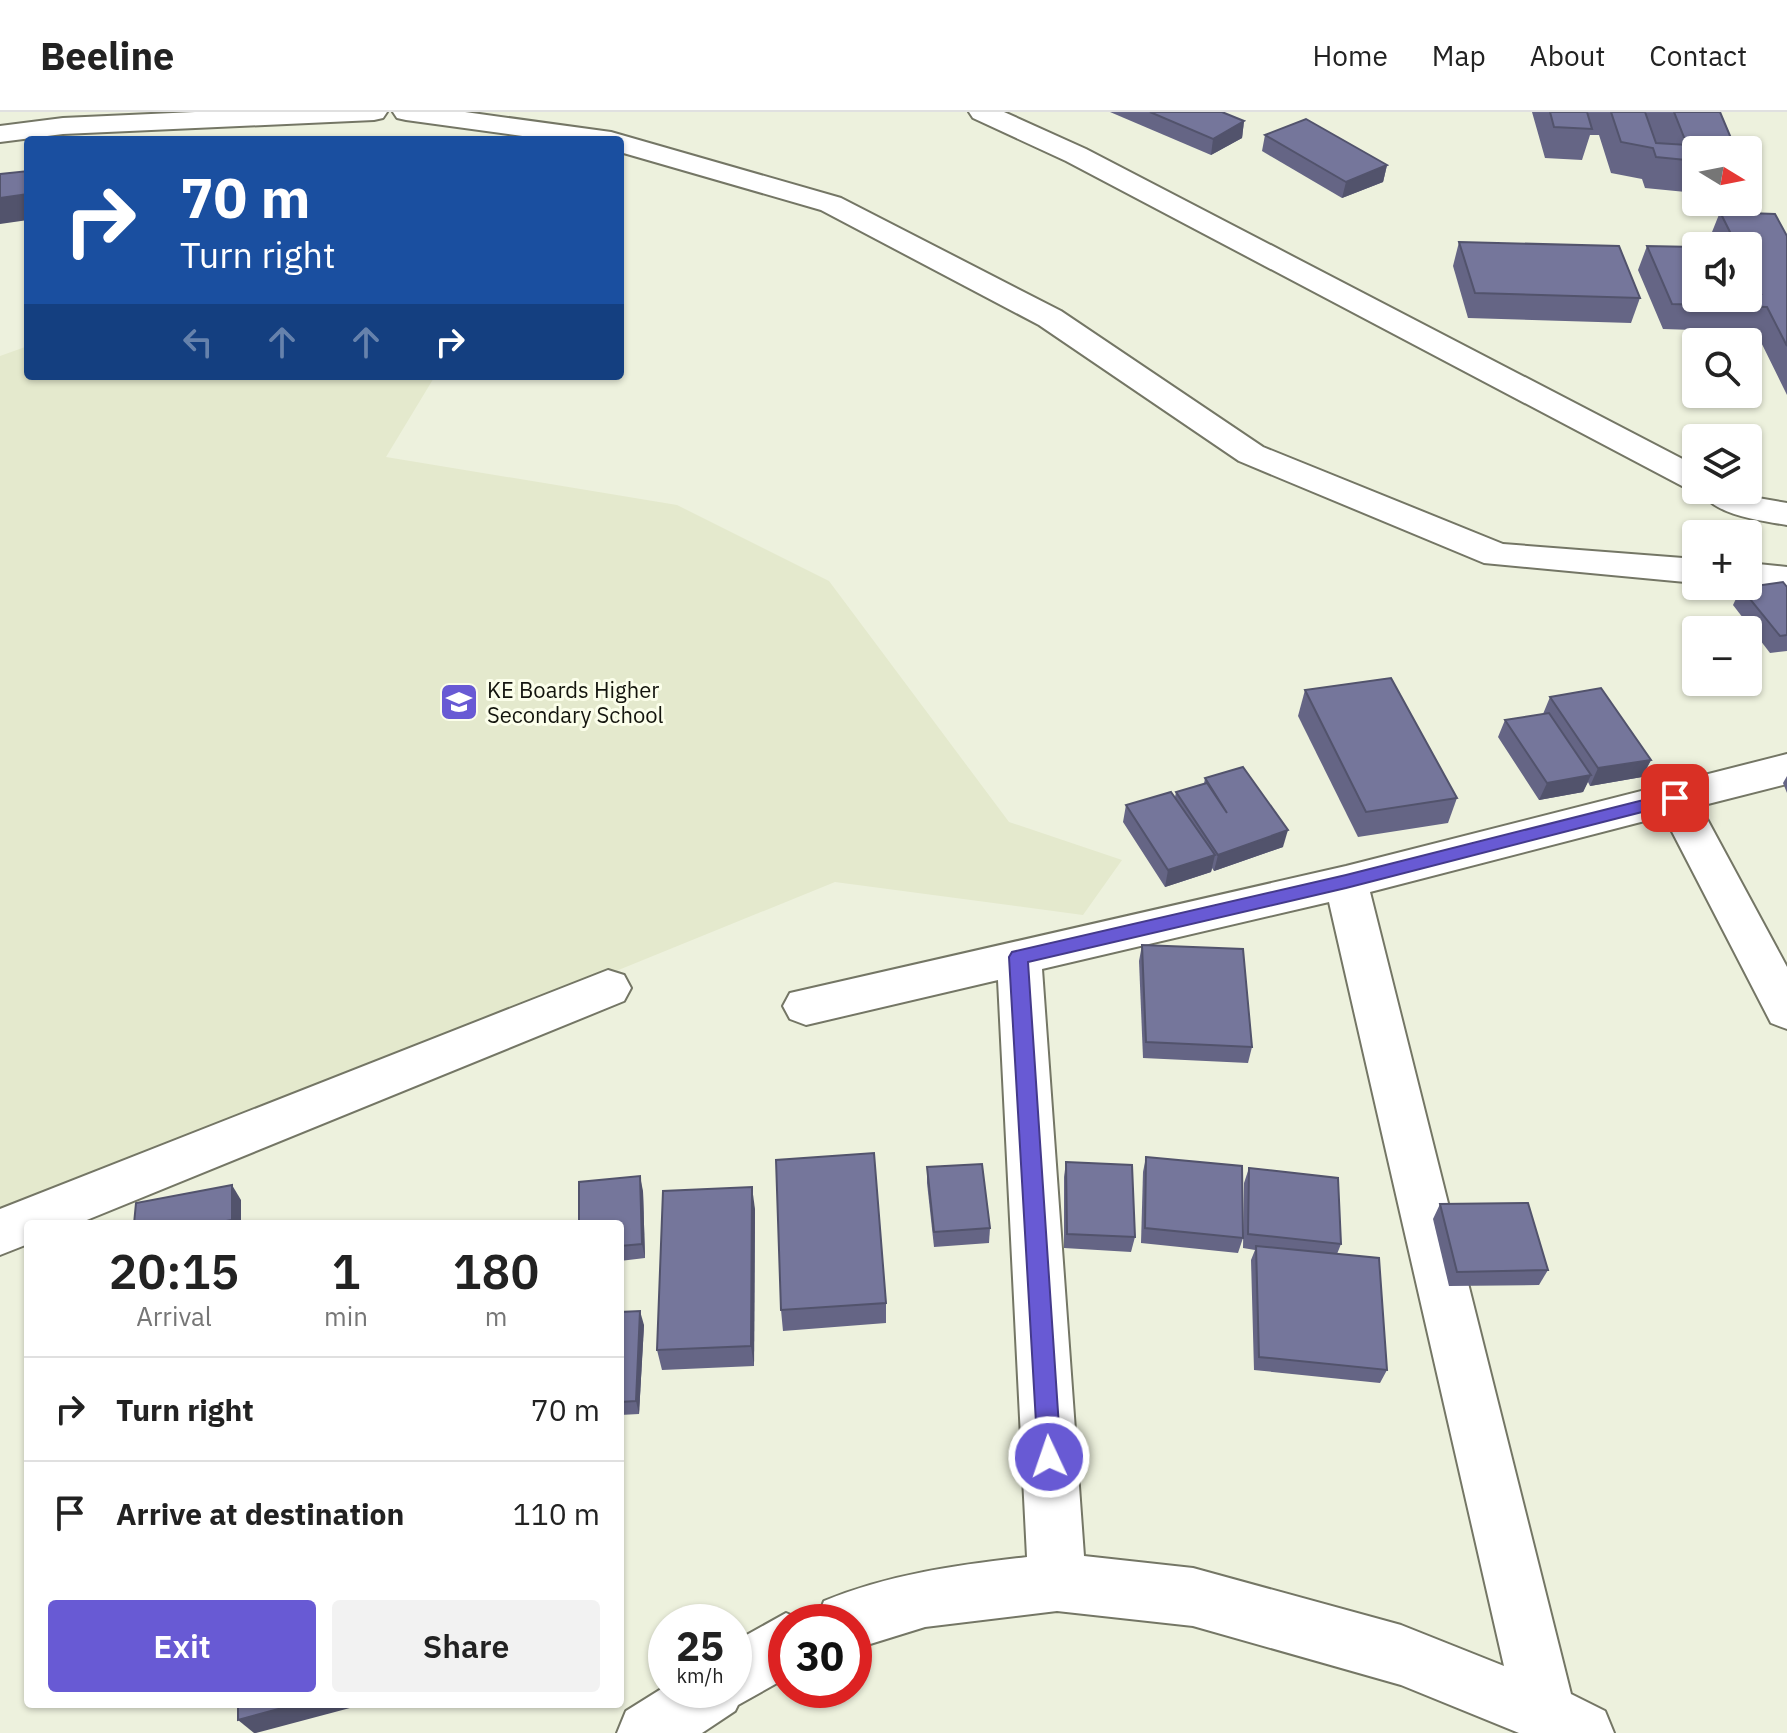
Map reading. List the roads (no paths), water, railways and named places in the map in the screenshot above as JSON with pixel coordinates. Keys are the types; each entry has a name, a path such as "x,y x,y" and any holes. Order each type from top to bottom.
{"street":[{"path":"0,134 63,126 374,112"},
{"path":"406,112 582,136"},
{"path":"982,112 1076,155 1682,473"},
{"path":"624,144 831,204 1050,318 1251,454 1497,555 1682,570"},
{"path":"1742,504 1787,514"},
{"path":"1762,576 1787,579"},
{"path":"806,1006 1346,882 1787,769"},
{"path":"1675,798 1787,1010"},
{"path":"1346,882 1564,1723"},
{"path":"1019,957 1057,1582"},
{"path":"30,1220 608,988"},
{"path":"0,1232 24,1222"},
{"path":"872,1614 925,1598 1057,1582 1193,1597 1401,1655 1564,1723"},
{"path":"648,1733 686,1708"}],"place":[{"name":"KE Boards Higher Secondary School","path":"459,702"}]}
